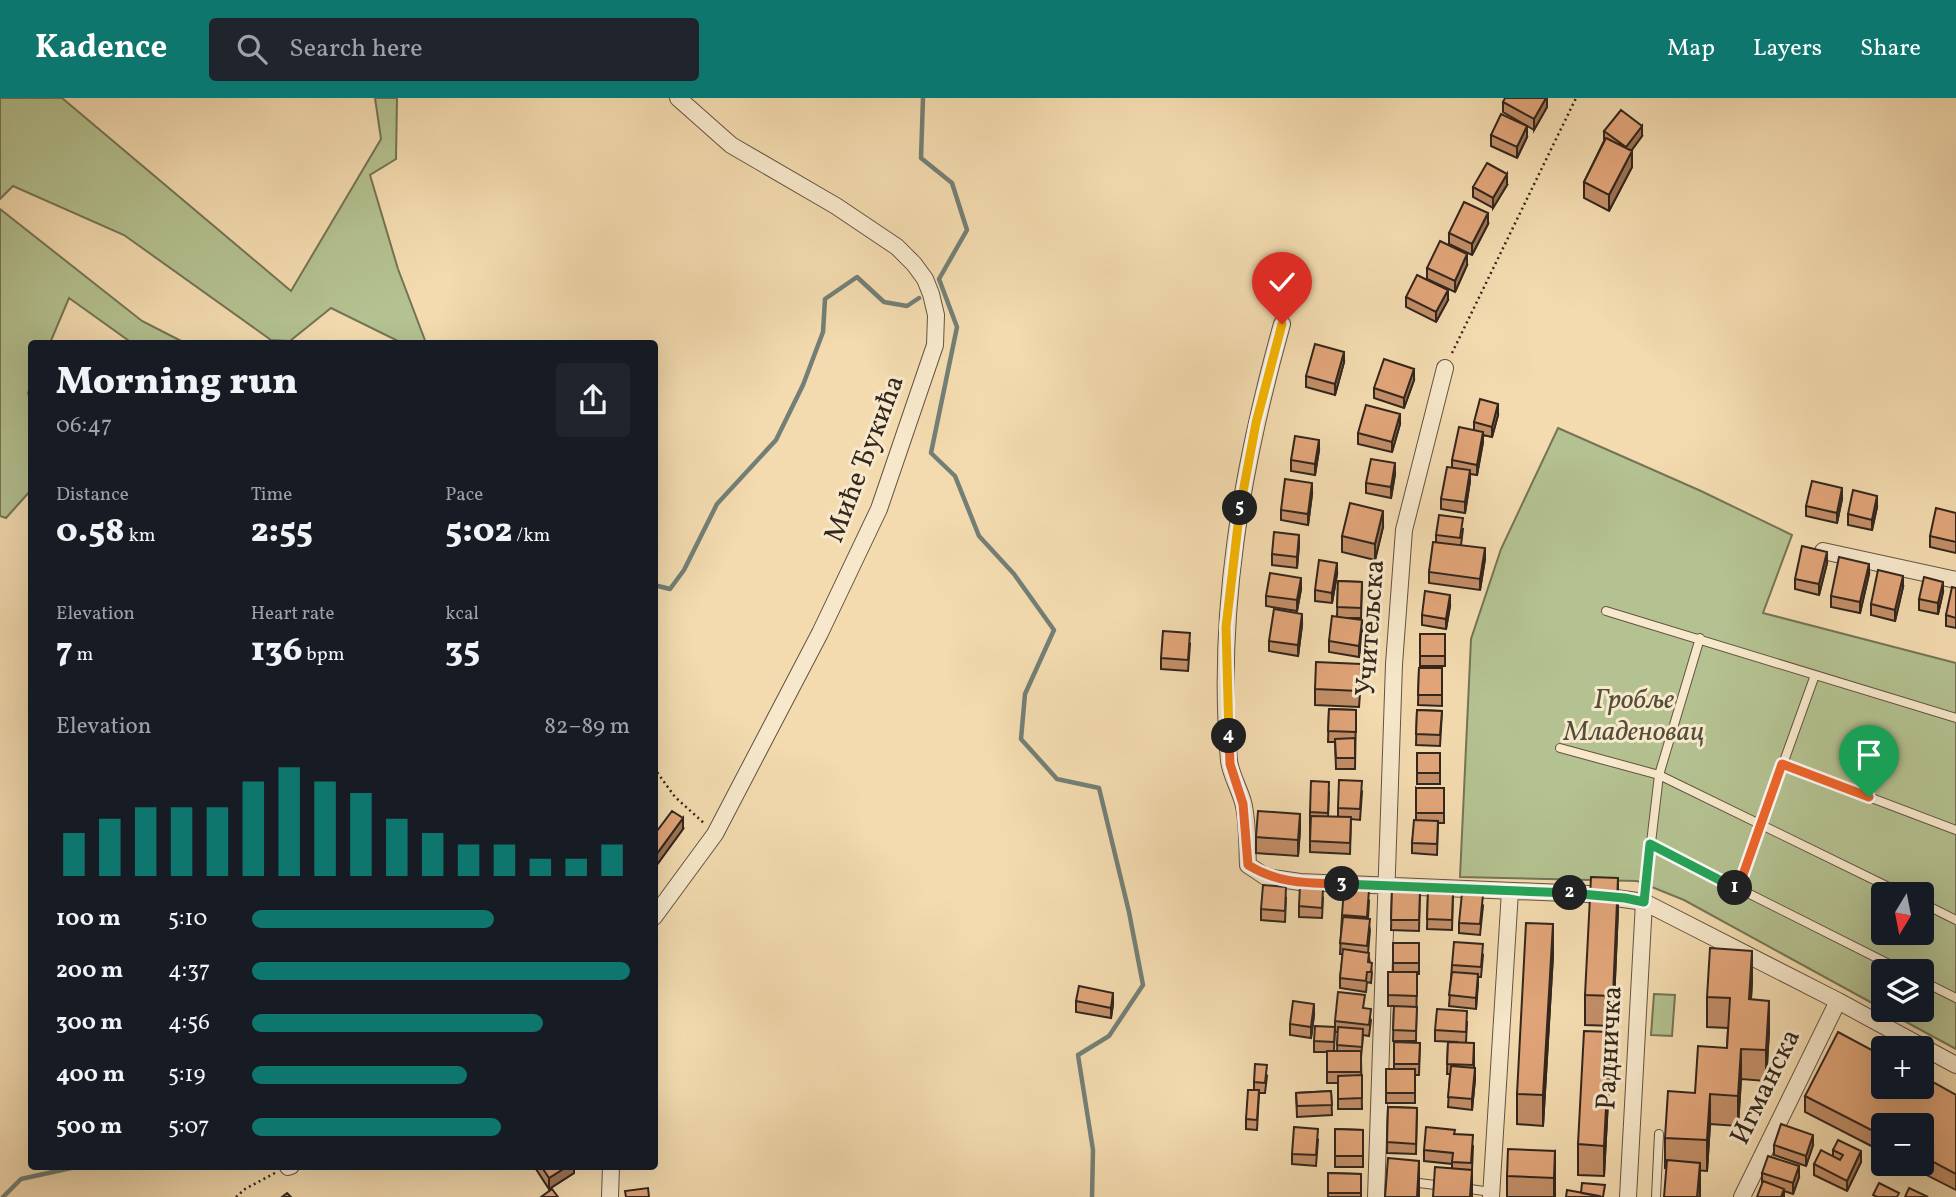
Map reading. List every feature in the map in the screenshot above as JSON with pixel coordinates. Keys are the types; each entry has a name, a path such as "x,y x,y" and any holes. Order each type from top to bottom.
{"street":[{"name":"Миће Ђукића","path":"658,911 715,834 820,633 879,509 935,345 936,315 925,279 897,247 836,206 731,145 678,98"},
{"path":"1282,324 1254,435 1233,558 1226,627 1230,764 1243,804 1248,865 1266,877 1300,883 1588,894 1644,902 1956,1065"},
{"name":"Учитељска","path":"1376,1197 1383,1179 1387,885 1394,664 1404,530 1446,368"},
{"path":"1823,551 1956,580"},
{"path":"1491,1194 1510,891"},
{"name":"Радничка","path":"1628,1197 1644,902"},
{"name":"Игманска","path":"1742,1197 1838,1001"},
{"path":"610,1197 611,1170"}],"lane":[{"path":"1606,611 1956,718"},
{"path":"1644,902 1659,775 1699,638"},
{"path":"1738,889 1815,676"},
{"path":"1560,748 1659,775 1879,882"},
{"path":"1782,764 1956,830"},
{"path":"1650,844 1879,959"},
{"path":"1934,909 1956,920"},
{"path":"1934,987 1956,998"},
{"path":"1656,1197 1658,1134"},
{"path":"1402,1181 1491,1194"}],"path":[{"path":"1446,368 1576,98"},
{"path":"658,774 675,797 715,834"},
{"path":"236,1197 245,1189 281,1170"}],"green space":[{"path":"0,98 62,98 291,291 381,139 375,98 397,98 396,159 370,175 398,269 425,340 396,340 331,308 291,340 271,340 124,235 13,186 0,199"},
{"path":"0,209 142,321 179,340 128,340 69,298 51,340 28,340 28,493 6,518 0,516"},
{"name":"Гробље Младеновац","path":"1558,428 1701,491 1792,535 1763,613 1956,663 1956,1049 1906,1022 1934,1022 1934,959 1871,959 1871,1002 1684,900 1637,881 1460,877 1471,639 1501,549"},
{"path":"1654,994 1675,995 1672,1036 1651,1035"}],"building":[{"path":"1505,98 1546,98 1534,119 1503,102"},
{"path":"1621,110 1642,126 1626,147 1604,131"},
{"path":"1501,114 1527,126 1517,147 1491,135"},
{"path":"1606,138 1632,151 1609,195 1584,182"},
{"path":"1487,163 1507,174 1493,198 1473,187"},
{"path":"1464,202 1488,213 1472,244 1449,233"},
{"path":"1440,241 1467,254 1455,281 1427,268"},
{"path":"1417,275 1448,290 1436,312 1406,297"},
{"path":"1315,344 1344,352 1335,384 1306,376"},
{"path":"1384,359 1414,369 1404,398 1374,388"},
{"path":"1480,399 1498,404 1492,427 1474,422"},
{"path":"1366,405 1400,414 1392,442 1358,433"},
{"path":"1459,427 1483,432 1477,465 1452,460"},
{"path":"1295,436 1319,440 1315,464 1291,460"},
{"path":"1371,459 1395,463 1391,487 1366,483"},
{"path":"1447,467 1470,470 1465,502 1441,499"},
{"path":"1285,479 1312,483 1308,514 1281,510"},
{"path":"1812,481 1842,488 1837,513 1806,506"},
{"path":"1853,490 1877,496 1872,520 1848,514"},
{"path":"1350,503 1383,511 1375,544 1342,536"},
{"path":"1936,508 1956,513 1956,542 1930,536"},
{"path":"1439,515 1463,518 1460,538 1436,535"},
{"path":"1274,532 1299,535 1297,557 1272,554"},
{"path":"1433,542 1485,548 1480,579 1429,572"},
{"path":"1802,546 1827,552 1819,584 1795,579"},
{"path":"1839,557 1869,564 1860,602 1831,596"},
{"path":"1319,560 1337,563 1332,593 1315,590"},
{"path":"1878,570 1903,576 1895,610 1871,604"},
{"path":"1270,573 1301,578 1297,600 1266,596"},
{"path":"1924,577 1943,582 1938,603 1919,599"},
{"path":"1338,581 1362,582 1361,608 1337,607"},
{"path":"1952,587 1956,588 1956,618 1946,615"},
{"path":"1425,591 1450,595 1446,619 1422,615"},
{"path":"1274,609 1302,614 1298,645 1269,641"},
{"path":"1332,616 1362,620 1359,646 1329,641"},
{"path":"1163,631 1190,633 1188,660 1161,658"},
{"path":"1420,634 1445,634 1445,656 1420,656"},
{"path":"1316,662 1361,664 1359,691 1315,689"},
{"path":"1419,668 1442,668 1442,695 1418,695"},
{"path":"1329,709 1356,710 1356,732 1328,731"},
{"path":"1417,710 1442,711 1440,735 1416,734"},
{"path":"1355,738 1355,758 1336,758 1335,739"},
{"path":"1417,753 1440,753 1440,773 1417,773"},
{"path":"1339,780 1362,781 1360,809 1338,808"},
{"path":"1311,781 1329,782 1328,813 1310,812"},
{"path":"1416,788 1444,788 1444,813 1416,813"},
{"path":"672,811 683,818 658,852 658,830"},
{"path":"1258,811 1300,814 1298,840 1256,837"},
{"path":"1311,816 1351,817 1350,843 1310,841"},
{"path":"1414,820 1438,821 1437,844 1412,843"},
{"path":"1591,877 1618,878 1613,996 1585,995"},
{"path":"1263,885 1286,887 1285,911 1261,909"},
{"path":"1300,886 1323,888 1322,908 1299,906"},
{"path":"1344,888 1369,890 1367,917 1342,915"},
{"path":"1392,889 1420,890 1419,920 1391,920"},
{"path":"1428,891 1453,892 1452,920 1427,919"},
{"path":"1462,893 1483,895 1480,924 1459,923"},
{"path":"1343,917 1370,919 1367,946 1340,943"},
{"path":"1526,923 1553,924 1543,1095 1517,1094"},
{"path":"1454,942 1483,944 1481,967 1452,965"},
{"path":"1393,943 1419,943 1419,963 1393,963"},
{"path":"1710,948 1752,951 1749,999 1769,1001 1766,1050 1741,1049 1738,1096 1710,1094 1707,1140 1665,1138 1668,1091 1695,1093 1698,1046 1727,1048 1730,998 1707,997"},
{"path":"1343,949 1369,953 1368,962 1372,963 1366,981 1340,978"},
{"path":"1388,972 1417,972 1417,996 1388,995"},
{"path":"1452,972 1478,974 1476,998 1449,995"},
{"path":"1079,986 1113,993 1111,1008 1076,1001"},
{"path":"1338,992 1365,995 1363,1008 1371,1009 1369,1025 1335,1021"},
{"path":"1293,1001 1314,1004 1311,1027 1290,1024"},
{"path":"1394,1006 1417,1007 1416,1031 1393,1030"},
{"path":"1437,1009 1467,1011 1466,1032 1435,1030"},
{"path":"1315,1026 1335,1027 1334,1042 1314,1041"},
{"path":"1338,1027 1363,1029 1362,1047 1337,1045"},
{"path":"1584,1031 1610,1032 1604,1146 1578,1144"},
{"path":"1838,1032 1871,1050 1871,1099 1934,1099 1934,1083 1956,1095 1956,1174 1934,1162 1934,1113 1871,1113 1871,1130 1805,1096"},
{"path":"1394,1042 1420,1043 1419,1064 1394,1064"},
{"path":"1448,1042 1474,1043 1473,1065 1447,1064"},
{"path":"1327,1051 1361,1051 1361,1072 1327,1072"},
{"path":"1255,1064 1267,1065 1265,1083 1254,1082"},
{"path":"1451,1066 1475,1068 1472,1099 1448,1097"},
{"path":"1386,1069 1415,1069 1415,1093 1386,1093"},
{"path":"1362,1075 1362,1098 1338,1099 1338,1076"},
{"path":"1248,1090 1259,1090 1257,1120 1246,1119"},
{"path":"1331,1091 1332,1105 1297,1106 1296,1093"},
{"path":"1388,1107 1417,1108 1416,1144 1387,1142"},
{"path":"1781,1124 1813,1135 1806,1156 1774,1145"},
{"path":"1294,1127 1318,1129 1316,1155 1292,1154"},
{"path":"1426,1127 1455,1130 1454,1134 1473,1135 1471,1163 1452,1162 1453,1153 1424,1150"},
{"path":"1335,1129 1363,1130 1363,1156 1335,1156"},
{"path":"1838,1140 1861,1151 1847,1181 1814,1164 1821,1150 1840,1160 1843,1155 1833,1150"},
{"path":"1508,1149 1555,1151 1554,1178 1507,1176"},
{"path":"1768,1156 1799,1166 1793,1183 1762,1173"},
{"path":"1388,1158 1419,1161 1417,1197 1385,1197"},
{"path":"1667,1160 1700,1163 1697,1197 1664,1197"},
{"path":"1435,1167 1472,1170 1470,1197 1433,1197"},
{"path":"544,1170 562,1170 549,1178"},
{"path":"1328,1173 1361,1174 1361,1193 1328,1193"},
{"path":"1763,1181 1784,1189 1781,1197 1757,1197"},
{"path":"1582,1183 1605,1185 1603,1197 1581,1193"},
{"path":"1879,1183 1899,1193 1897,1197 1873,1195"},
{"path":"648,1188 649,1197 626,1197 625,1191"},
{"path":"1909,1188 1928,1197 1905,1197"},
{"path":"552,1189 558,1197 541,1197"},
{"path":"1567,1190 1600,1196 1600,1197 1566,1197"}],"waterway":[{"path":"923,98 921,158 952,183 967,230 939,279 957,327 931,453 955,476 979,536 1014,574 1054,630 1025,694 1021,739 1057,779 1099,788 1129,912 1143,985 1109,1036 1078,1055 1093,1150 1092,1197"},
{"path":"658,586 670,589 684,570 717,504 776,440 803,385 823,332 825,299 857,277 884,302 907,306 919,298"},
{"path":"3,1197 21,1179 62,1170"}],"route":[{"path":"1282,324 1246,473 1226,627 1230,764 1243,804 1248,865 1266,877 1300,883 1588,894 1644,902 1650,844 1738,889 1782,764 1869,797"}]}
